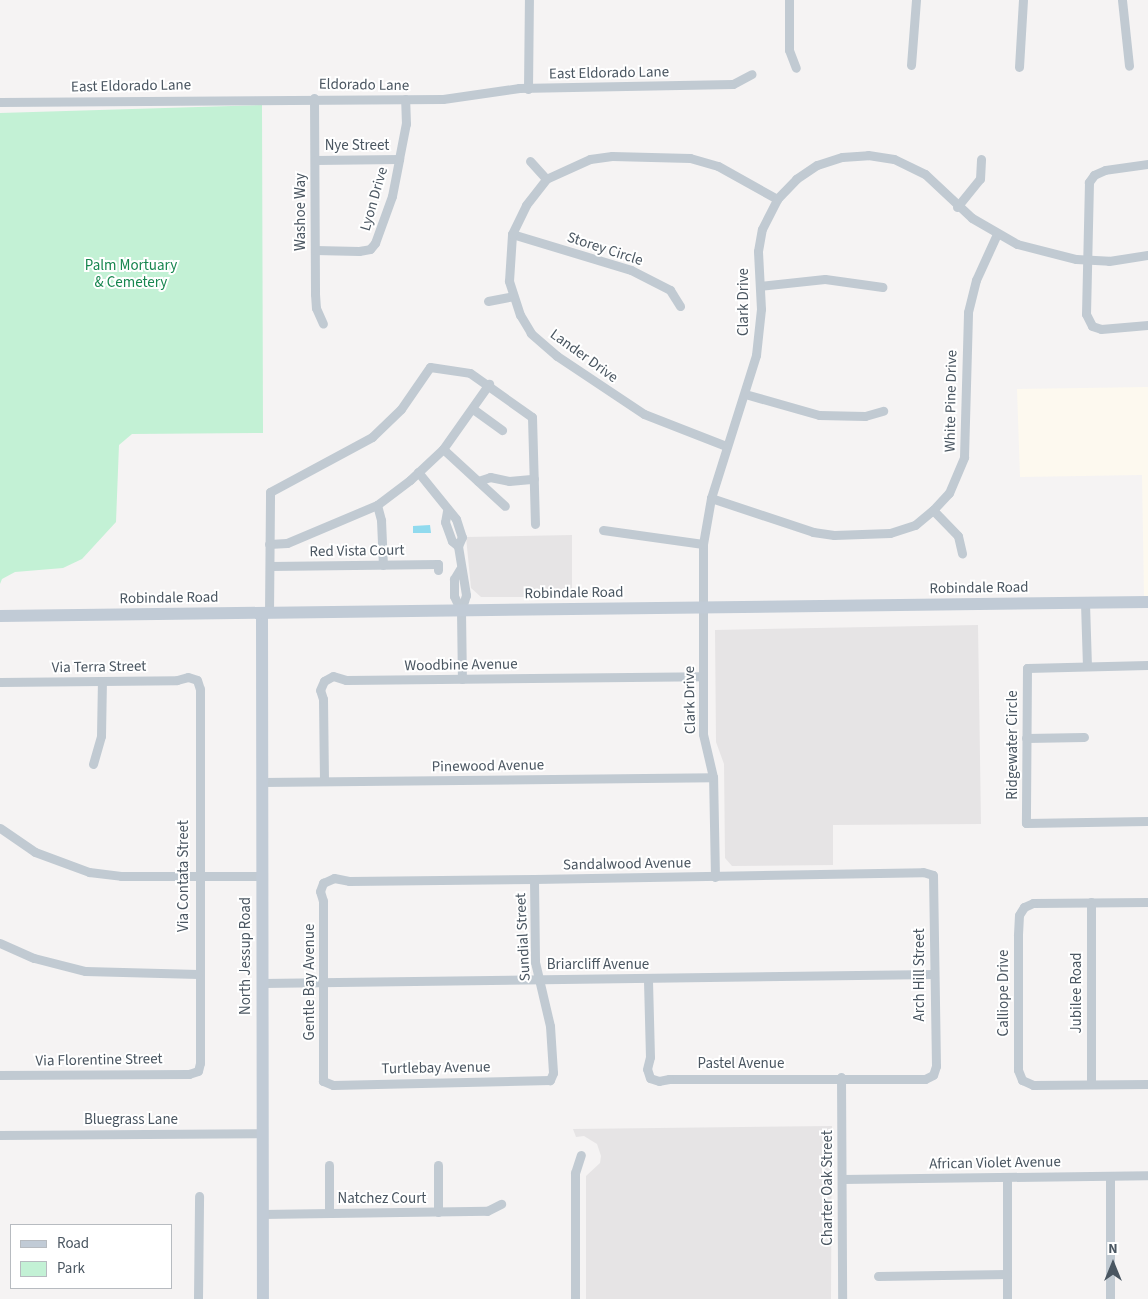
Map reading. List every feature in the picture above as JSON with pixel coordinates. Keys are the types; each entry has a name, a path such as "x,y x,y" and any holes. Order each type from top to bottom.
{"street":[{"path":"528,88 529,0"},
{"path":"789,0 789,50 796,68"},
{"path":"911,64 916,0"},
{"path":"1020,67 1023,0"},
{"path":"1122,0 1129,66"},
{"name":"East Eldorado Lane","path":"464,96 528,88 733,84 752,74"},
{"name":"Eldorado Lane","path":"262,98 405,99 464,96"},
{"name":"East Eldorado Lane","path":"0,102 262,98"},
{"name":"Washoe Way","path":"314,98 316,308 323,324"},
{"name":"Lyon Drive","path":"315,250 370,249 378,236 388,210 400,159 406,124 405,99"},
{"name":"Clark Drive","path":"716,877 714,777 703,734 703,544 711,498 726,446 745,394 760,332 758,251 762,229 777,199 796,179 818,165 842,157 868,154 894,159 925,174 957,206 997,234 1046,254 1109,261 1148,255"},
{"name":"Lander Drive","path":"726,446 644,414 557,356 531,333 513,296 508,259 512,234 526,205 546,179 590,159 667,155 718,166 777,199"},
{"name":"Nye Street","path":"315,160 400,159"},
{"path":"957,206 980,179 981,159"},
{"path":"530,161 546,179"},
{"path":"1148,164 1105,170 1094,175 1089,182 1086,314 1092,326 1101,329 1148,325"},
{"name":"Storey Circle","path":"512,234 631,270 670,290 680,306"},
{"name":"White Pine Drive","path":"711,498 813,532 834,535 890,533 915,524 933,510 949,493 964,457 968,312 976,280 997,234"},
{"path":"760,286 826,279 882,287"},
{"path":"488,301 513,296"},
{"path":"265,613 270,566 268,503 274,486 331,462 372,437 401,409 430,367 470,373 489,384 532,417 535,524"},
{"path":"270,544 287,543 377,505 443,449 489,384"},
{"path":"745,394 819,415 865,416 883,411"},
{"path":"473,409 502,430"},
{"path":"443,449 505,506"},
{"path":"418,472 460,527 462,537 458,546 460,569 454,579 454,596 461,611 462,679"},
{"path":"478,481 490,477 509,481 534,480"},
{"path":"377,505 381,520 383,564"},
{"path":"933,510 958,536 962,554"},
{"path":"604,530 703,544"},
{"name":"Red Vista Court","path":"270,566 438,564 438,570"},
{"path":"1085,602 1087,666"},
{"name":"Robindale Road","path":"0,616 1148,602"},
{"name":"North Jessup Road","path":"262,1299 262,782 265,613"},
{"name":"Ridgewater Circle","path":"1148,666 1027,668 1026,823 1148,821"},
{"name":"Woodbine Avenue","path":"324,781 323,700 320,690 324,681 333,676 346,680 703,676"},
{"name":"Via Terra Street","path":"0,682 102,681 188,677 197,680"},
{"name":"Via Contata Street","path":"197,680 200,689 198,1072"},
{"path":"93,764 101,736 102,681"},
{"path":"1026,738 1084,738"},
{"name":"Pinewood Avenue","path":"262,782 714,777"},
{"path":"0,828 35,852 89,872 121,876 263,876"},
{"name":"Sandalwood Avenue","path":"323,883 334,878 349,881 716,877 923,872 932,875"},
{"name":"Arch Hill Street","path":"932,875 935,884 936,1066 933,1075"},
{"name":"Sundial Street","path":"534,879 537,979 550,1026 553,1073 550,1080"},
{"name":"Gentle Bay Avenue","path":"323,883 320,891 323,982 323,1082"},
{"path":"1091,902 1148,902"},
{"name":"Calliope Drive","path":"1091,902 1033,903 1024,907 1019,915 1018,935 1018,1070 1022,1080 1033,1085 1091,1084"},
{"name":"Jubilee Road","path":"1091,902 1091,1084"},
{"path":"0,943 34,958 86,971 198,974"},
{"name":"Briarcliff Avenue","path":"262,983 934,974"},
{"name":"Pastel Avenue","path":"648,978 650,1057 647,1069 650,1078 659,1081 669,1079 841,1077 925,1078 933,1075"},
{"name":"Via Florentine Street","path":"0,1075 189,1074 198,1072"},
{"name":"Charter Oak Street","path":"841,1077 842,1299"},
{"name":"Turtlebay Avenue","path":"323,1082 333,1085 550,1080"},
{"path":"1091,1084 1148,1084"},
{"name":"Bluegrass Lane","path":"0,1135 262,1133"},
{"path":"575,1299 575,1173 581,1155"},
{"path":"329,1165 329,1213"},
{"path":"438,1165 438,1212"},
{"name":"African Violet Avenue","path":"842,1179 1148,1175"},
{"path":"1110,1176 1110,1299"},
{"path":"1007,1177 1008,1299"},
{"path":"198,1299 199,1196"},
{"name":"Natchez Court","path":"262,1214 487,1211 501,1204"},
{"path":"878,1276 1008,1274"}],"shaded area":[{"path":"1148,387 1148,599 1144,599 1142,475 1020,477 1017,389"},
{"path":"572,535 572,597 481,597 471,588 466,537"},
{"path":"978,625 981,824 833,825 833,865 732,866 725,858 724,764 716,742 715,630"},
{"path":"832,1126 831,1299 586,1299 586,1176 600,1163 601,1156 597,1144 584,1136 576,1137 573,1129"}],"green space":[{"name":"Palm Mortuary & Cemetery","path":"262,105 263,433 132,434 119,445 116,522 82,559 63,568 15,572 2,579 0,584 0,113"}],"water":[{"path":"430,525 431,533 413,533 413,526"}]}
